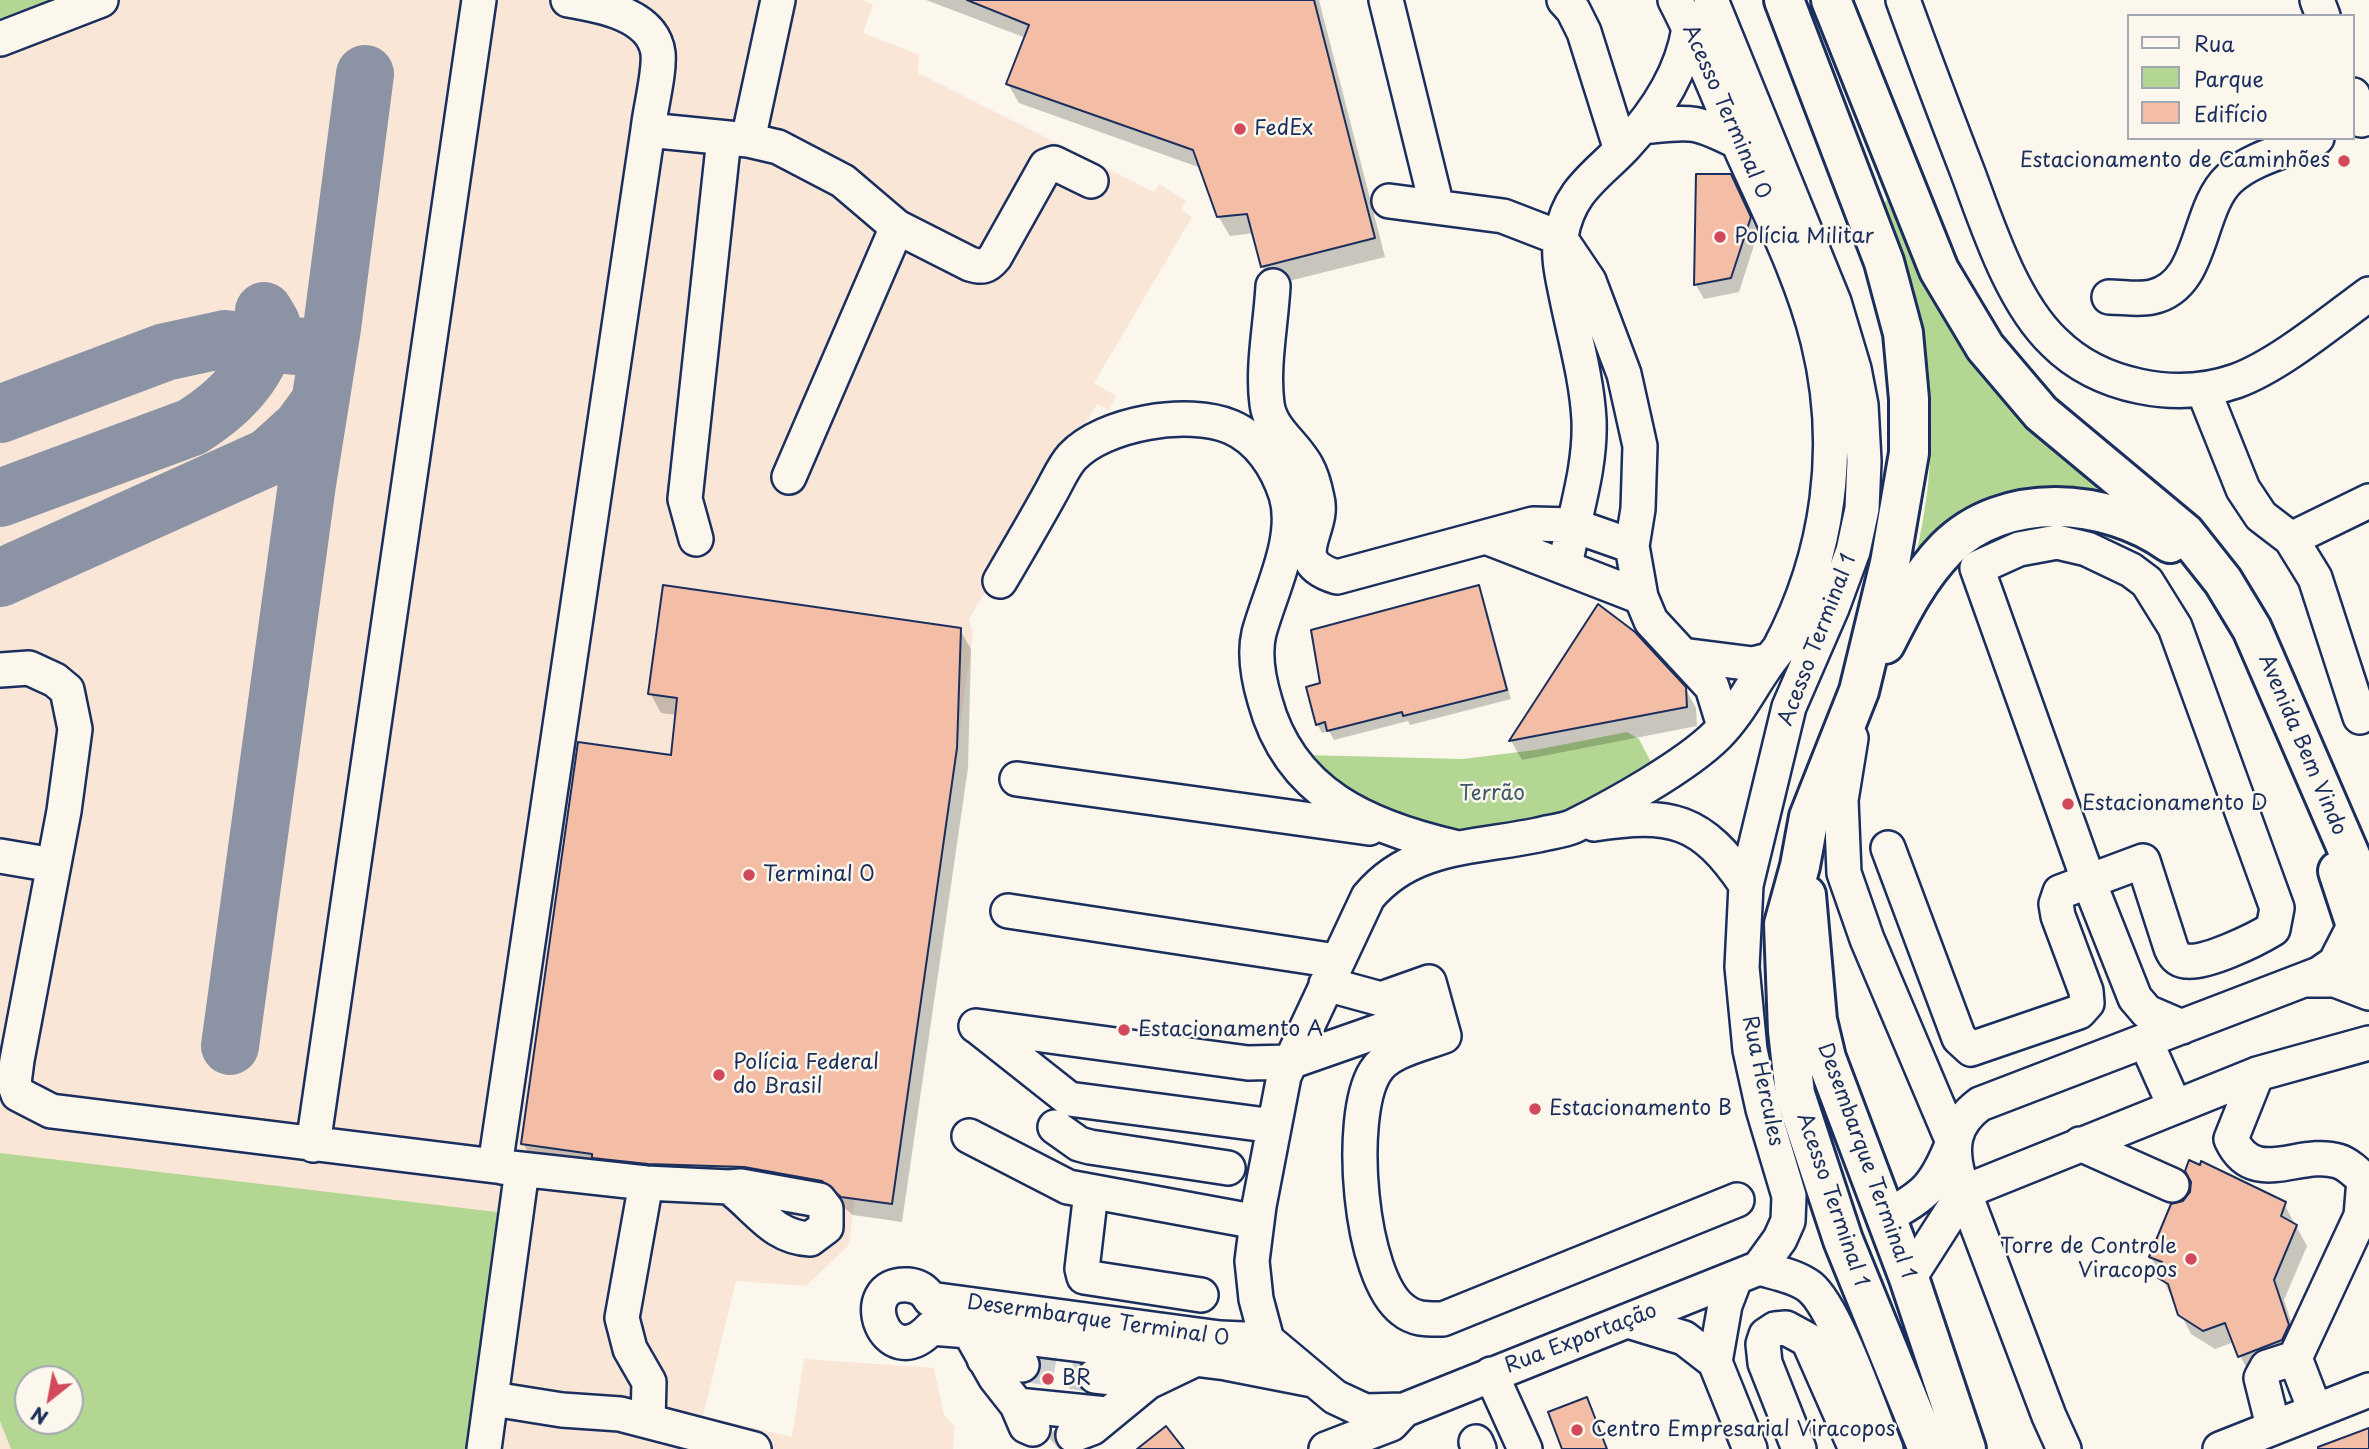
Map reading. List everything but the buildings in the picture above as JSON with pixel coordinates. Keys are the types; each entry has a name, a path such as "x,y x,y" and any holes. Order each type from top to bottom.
{"main road":[{"path":"1769,0 1805,61"},
{"path":"1784,0 1805,61 1884,262 1903,333 1909,399 1907,467 1890,563 1859,691"},
{"name":"Avenida Bem Vindo","path":"1830,0 1939,270 1985,347 2041,413 2185,533 2223,581 2252,629 2336,827 2335,853 2339,878 2362,913"},
{"path":"1859,691 1919,580 1947,548 1969,531 2025,509 2080,507 2125,518 2161,536 2223,581"},
{"name":"Acesso Terminal 1","path":"1859,691 1809,817 1800,866 1784,924 1784,998 1795,1094 1843,1240 1928,1449"},
{"name":"Desembarque Terminal 1","path":"1800,866 1809,911 1817,1020 1826,1058 1909,1278 1965,1439"},
{"path":"2362,913 2369,965"}],"street":[{"path":"0,39 101,0"},
{"path":"313,1145 479,0"},
{"path":"484,1449 493,1399 509,1168 658,53 653,40 622,12 568,0"},
{"path":"695,539 685,499 736,139 778,0"},
{"path":"1386,0 1437,207"},
{"path":"1564,0 1573,10 1584,32 1632,138"},
{"name":"Acesso Terminal 1","path":"1711,0 1834,302 1857,381 1864,461 1862,509 1853,551 1832,608 1789,707 1746,885"},
{"path":"1903,0 2009,275 2052,341 2084,367 2121,382 2149,388 2203,388 2236,381 2261,369 2369,294"},
{"path":"1565,567 1572,525 1585,479 1588,420 1561,269 1560,238 1573,200 1588,180 1632,138 1681,66 1682,14"},
{"name":"Acesso Terminal 0","path":"1454,847 1514,840 1570,828 1677,765 1716,736 1746,702 1790,629 1815,568 1825,520 1831,423 1818,340 1785,248 1682,14"},
{"path":"1632,138 1687,121 1702,124 1738,142"},
{"path":"648,130 736,139 778,147 825,170 897,227 981,267 989,265 995,257 1046,166 1054,163 1091,181"},
{"path":"2109,297 2152,298 2170,291 2188,267 2208,211 2227,181 2242,169 2312,140"},
{"path":"1390,201 1503,216 1560,238 1589,281 1624,374 1640,446 1638,509 1632,546 1641,597 1651,621 1712,687 1724,726"},
{"path":"789,477 897,227"},
{"path":"1273,286 1267,407 1277,427 1307,466 1319,501 1308,544 1312,561 1321,572 1337,577 1533,524 1572,525 1632,546"},
{"path":"2203,388 2244,489 2261,516 2291,539 2315,578 2360,717"},
{"path":"1000,581 1072,458 1101,434 1141,423 1174,421 1203,421 1231,427 1257,445 1273,464 1287,497 1288,527 1284,551 1258,638 1258,665 1270,720 1301,773 1317,789 1373,821 1406,834 1454,847"},
{"path":"2291,539 2369,501"},
{"path":"1486,537 1641,597"},
{"path":"1888,848 1959,1038 1971,1049 2078,1012 2087,1003 2086,992 2062,930 2056,904 2060,892 2082,884 2143,861 2171,948 2175,957 2183,961 2210,957 2273,929 2277,921 2277,908 2175,627 2162,602 2147,582 2131,570 2073,544 2057,542 2019,549 1976,568 2082,884 2110,969 2122,1014 2122,1030 2105,1057"},
{"path":"1682,655 1753,664 1769,660"},
{"path":"0,670 29,668 66,690 72,705 75,729 17,1060 14,1083 18,1094 51,1111 646,1184 729,1187"},
{"path":"1859,691 1841,800 1844,873 1867,939 1953,1142 1955,1163 1964,1192 2064,1449"},
{"path":"1017,779 1406,834"},
{"path":"1570,828 1637,817 1667,820 1712,840 1746,885"},
{"path":"1404,1410 1364,1411 1325,1389 1267,1340 1256,1299 1252,1261 1284,1076 1331,972 1368,897 1383,878 1409,862 1454,847"},
{"path":"0,856 52,865"},
{"path":"2082,884 2135,998 2147,1012 2182,1027"},
{"name":"Rua Hercules","path":"1715,1362 1725,1306 1747,1273 1780,1239 1788,1221 1789,1196 1763,1109 1750,1049 1742,967 1746,885"},
{"path":"1008,911 1331,972 1381,999 1432,997"},
{"path":"1885,1217 1917,1200 1933,1185 1967,1114 1980,1104 2305,980 2335,963 2362,913"},
{"path":"2305,980 2335,980 2369,993"},
{"path":"1274,1126 1069,1099 976,1026 1248,1063 1290,1062 1432,997"},
{"path":"1432,997 1444,1036 1388,1059 1381,1065 1368,1086 1360,1120 1365,1214 1371,1254 1388,1296 1402,1310 1415,1317 1443,1319 1737,1200"},
{"path":"2147,1042 2175,1107"},
{"path":"1909,1278 1964,1192 2257,1074 2369,1043"},
{"path":"2257,1074 2225,1153 2238,1154 2256,1165 2320,1158 2339,1161 2364,1180 2361,1216 2295,1358 2315,1410"},
{"path":"1132,1154 1137,1108"},
{"path":"1055,1127 1079,1144 1228,1168"},
{"path":"969,1136 1051,1180 1091,1192 1257,1222"},
{"path":"2080,1144 2172,1185"},
{"path":"646,1184 622,1318 630,1349 649,1382 648,1421"},
{"path":"1091,1192 1082,1269 1084,1277 1201,1295"},
{"path":"1747,1273 1794,1278 1811,1287 1828,1307 1886,1449"},
{"name":"Rua Exportação","path":"1404,1410 1747,1273"},
{"name":"Desermbarque Terminal 0","path":"977,1345 930,1313 1267,1340"},
{"path":"1628,1321 1684,1338 1715,1362 1750,1449"},
{"path":"1799,1449 1765,1363 1763,1345 1766,1335 1774,1329 1786,1328 1808,1340 1856,1449"},
{"path":"977,1345 1196,1359 1325,1389"},
{"path":"977,1345 1022,1365"},
{"path":"977,1345 1025,1417 1105,1414"},
{"path":"2273,1426 2261,1378 2267,1367 2295,1358"},
{"path":"1073,1435 1092,1427 1148,1382 1196,1359"},
{"path":"1491,1374 1525,1449"},
{"path":"1095,1376 1148,1382"},
{"path":"1315,1449 1326,1435 1325,1389"},
{"path":"2220,1449 2369,1390"},
{"path":"493,1399 562,1410 620,1414 754,1449"},
{"path":"1326,1449 1367,1443 1404,1410"}],"shaded area":[{"path":"0,0 861,0 873,4 863,33 919,55 918,73 1154,192 1159,184 1186,201 1181,210 1192,217 1094,383 1116,396 1109,410 1097,404 969,619 973,633 957,748 855,1199 849,1245 806,1286 736,1281 703,1416 792,1437 804,1359 934,1368 944,1415 955,1427 953,1449 0,1449"}],"green space":[{"path":"0,0 55,0 0,19"},
{"path":"1887,200 1920,273 2053,447 2093,482 2101,496 1915,560 1930,466 1929,379 1913,293 1884,203"},
{"name":"Terrão","path":"1627,732 1639,739 1653,766 1555,815 1515,829 1497,832 1478,833 1440,828 1383,810 1343,788 1305,755 1463,759 1535,750"},
{"path":"0,1153 505,1213 474,1449 11,1449 0,1421"}],"taxiway":[{"path":"230,1046 307,484 332,328 365,74"},
{"path":"0,498 192,427 207,417 243,383 260,356 271,323 264,311"},
{"path":"0,414 165,352 225,339 305,347"},
{"path":"0,578 269,457 301,428 320,402"}],"tunnel":[{"path":"1022,1365 1095,1376"}],"place":[{"name":"FedEx","path":"1240,129"},
{"name":"Estacionamento de Caminhões","path":"2344,161"},
{"name":"Polícia Militar","path":"1720,237"},
{"name":"Estacionamento D","path":"2068,804"},
{"name":"Terminal 0","path":"749,875"},
{"name":"Estacionamento A","path":"1124,1030"},
{"name":"Polícia Federal do Brasil","path":"719,1075"},
{"name":"Estacionamento B","path":"1535,1109"},
{"name":"Torre de Controle Viracopos","path":"2191,1259"},
{"name":"BR","path":"1048,1379"},
{"name":"Centro Empresarial Viracopos","path":"1577,1430"}]}
